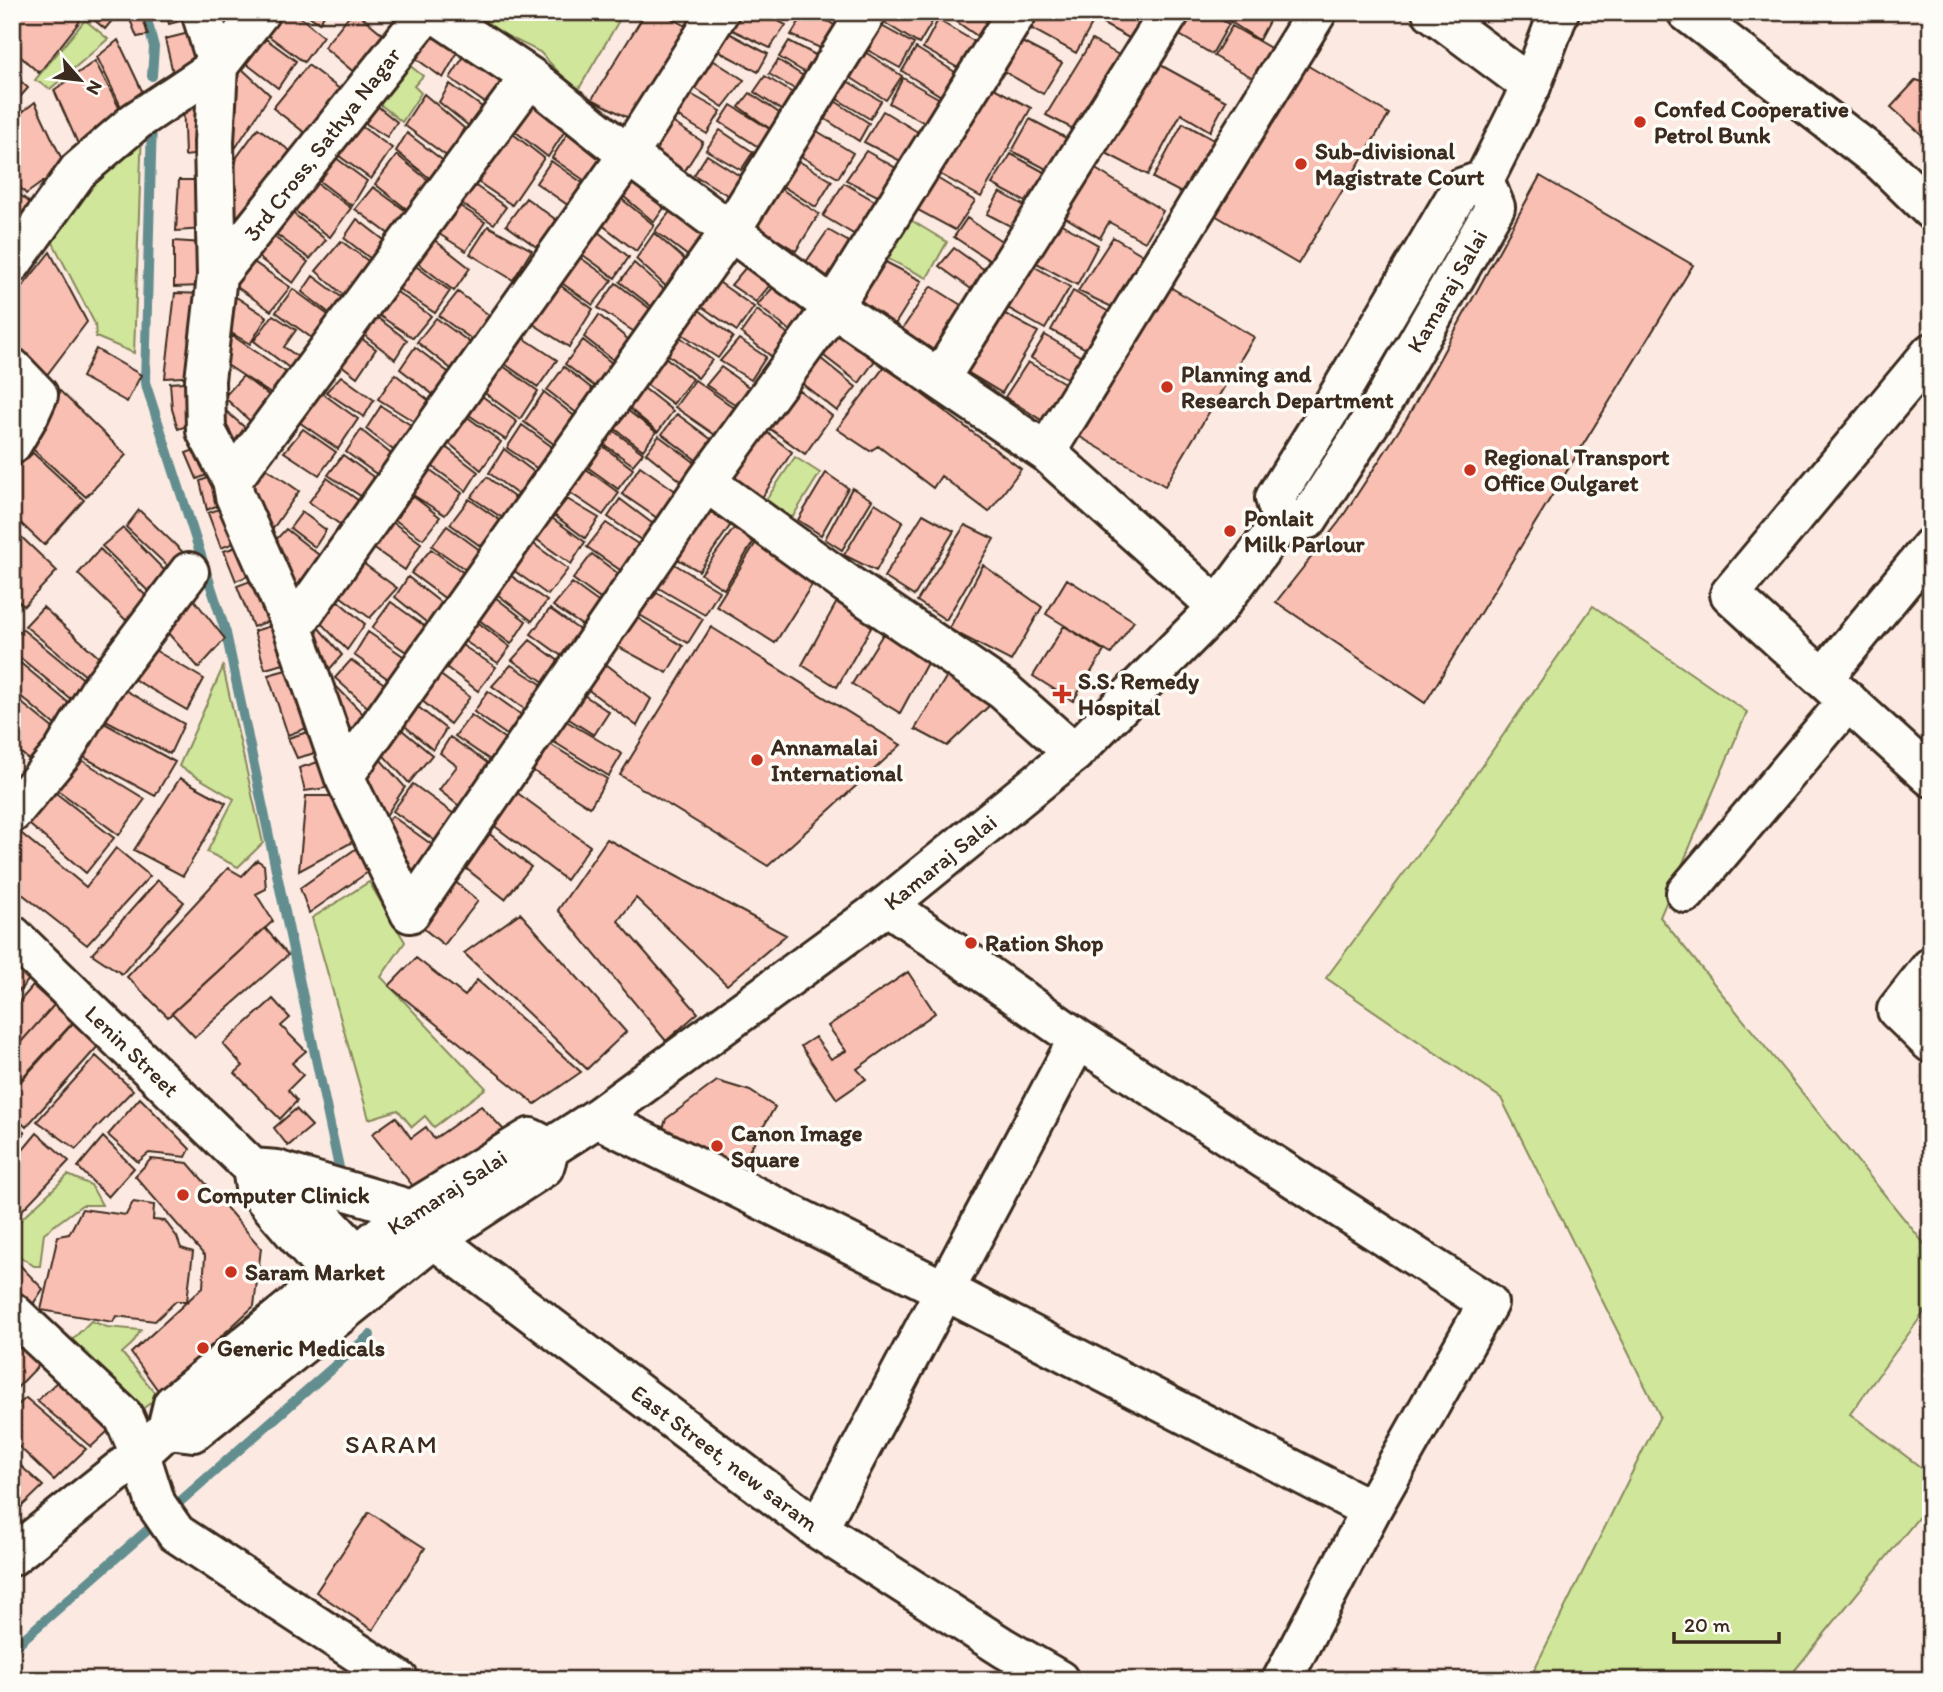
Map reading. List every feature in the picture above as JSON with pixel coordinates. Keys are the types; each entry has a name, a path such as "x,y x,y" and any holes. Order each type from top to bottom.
{"street":[{"path":"201,12 218,66 214,142 217,276 205,380 206,431 232,480 235,496 293,628 344,776 410,913 706,482 833,307 1017,12"},
{"path":"12,263 78,171 136,121 218,66 260,12"},
{"name":"3rd Cross, Sathya Nagar","path":"217,276 427,12"},
{"path":"433,12 530,77 628,155 833,307 1046,452 1218,607"},
{"path":"293,628 628,155 719,12"},
{"path":"344,776 731,230 867,12"},
{"path":"940,378 1170,12"},
{"path":"1046,452 1317,12"},
{"path":"1432,12 1531,86"},
{"name":"Kamaraj Salai","path":"154,1441 193,1432 355,1278 423,1224 544,1167 550,1148 597,1118 887,905 1074,753 1218,607 1282,522 1275,498 1461,188 1484,180 1531,86 1559,12"},
{"path":"1687,12 1882,162 1931,210"},
{"path":"232,480 530,77"},
{"path":"1931,353 1730,594 1931,777"},
{"path":"12,368 38,394 12,444"},
{"path":"706,482 847,584 1003,690 1074,753"},
{"path":"1686,893 1836,690 1931,547"},
{"path":"12,813 63,752 100,691 188,572"},
{"path":"887,905 1077,1039 1488,1303 1371,1510 1282,1680"},
{"name":"Lenin Street","path":"12,935 265,1169"},
{"path":"1931,967 1897,1010 1931,1043"},
{"path":"818,1529 1077,1039"},
{"path":"597,1118 944,1290 1371,1510"},
{"path":"355,1278 255,1187 265,1169 423,1224"},
{"name":"East Street, new saram","path":"423,1224 818,1529 1059,1680"},
{"path":"12,1312 124,1417 154,1441 166,1519 399,1680"},
{"path":"12,1556 154,1441"}],"green space":[{"path":"459,12 624,12 577,92 540,52"},
{"path":"85,20 108,39 50,89 35,80"},
{"path":"400,58 423,76 414,86 421,93 402,122 370,96"},
{"path":"142,129 134,353 96,337 95,324 49,235"},
{"path":"909,219 947,242 927,278 882,256"},
{"path":"795,457 820,473 790,521 762,506"},
{"path":"1593,606 1747,712 1660,917 1931,1252 1931,1303 1850,1414 1931,1475 1931,1502 1787,1680 1529,1680 1660,1416 1501,1098 1326,978 1451,810"},
{"path":"223,667 263,843 238,867 207,852 234,799 179,766"},
{"path":"369,882 405,942 381,977 486,1088 434,1127 425,1116 412,1127 398,1110 369,1119 312,918"},
{"path":"68,1175 91,1185 102,1205 82,1205 44,1233 40,1266 34,1266 12,1251 12,1228"},
{"path":"91,1321 107,1327 141,1330 122,1353 159,1397 131,1417 71,1341"}],"building":[{"path":"12,12 70,12 80,21 39,73 12,49"},
{"path":"85,12 119,12 105,29"},
{"path":"127,12 141,12 148,35 137,37"},
{"path":"166,12 194,12 195,17 169,24"},
{"path":"210,12 237,12 220,37"},
{"path":"278,12 294,12 323,36 304,62 262,31"},
{"path":"304,12 326,12 319,23"},
{"path":"352,12 356,12 385,36 356,74 324,47"},
{"path":"646,12 660,12 688,27 634,121 592,99"},
{"path":"736,12 762,12 786,25 770,48 726,27"},
{"path":"805,12 812,12 841,29 827,51 791,35"},
{"path":"819,12 855,12 846,27"},
{"path":"891,12 927,12 935,17 919,44 885,23"},
{"path":"943,12 995,12 980,38"},
{"path":"1028,12 1099,12 1076,53 1021,23"},
{"path":"1110,12 1158,12 1142,45 1103,24"},
{"path":"1181,12 1207,12 1229,24 1212,54 1171,30"},
{"path":"1215,12 1274,12 1259,40"},
{"path":"938,20 982,46 967,73 923,48"},
{"path":"878,24 914,44 900,68 864,48"},
{"path":"1232,26 1281,54 1264,84 1214,56"},
{"path":"432,28 460,48 443,78 411,55"},
{"path":"197,31 206,66 174,77 165,39"},
{"path":"727,32 768,54 758,72 716,50"},
{"path":"266,39 296,61 278,88 244,62"},
{"path":"1016,39 1062,63 1043,94 998,68"},
{"path":"118,40 144,95 122,109 97,57"},
{"path":"1092,40 1128,60 1083,134 1046,115"},
{"path":"789,41 827,61 816,79 779,57"},
{"path":"470,47 509,74 488,105 450,78"},
{"path":"916,48 955,72 941,96 902,71"},
{"path":"862,50 902,76 886,100 848,76"},
{"path":"711,59 744,80 723,107 692,86"},
{"path":"778,60 813,82 805,95 769,74"},
{"path":"95,61 124,117 83,155 54,90"},
{"path":"1155,62 1226,101 1210,131 1181,114 1148,175 1102,151"},
{"name":"Sub-divisional Magistrate Court","path":"1305,64 1389,114 1298,264 1213,214"},
{"path":"308,65 341,90 309,136 273,108"},
{"path":"241,68 270,95 233,152 224,79"},
{"path":"12,73 28,88 12,106"},
{"path":"765,76 804,100 793,118 754,92"},
{"path":"903,78 947,103 932,127 889,103"},
{"path":"1931,79 1931,143 1891,107 1916,80 1926,83"},
{"path":"847,81 881,101 870,119 837,99"},
{"path":"450,84 482,107 469,126 439,102"},
{"path":"992,87 1031,108 981,197 938,173"},
{"path":"687,92 721,111 707,134 672,113"},
{"path":"750,93 788,119 779,135 739,107"},
{"path":"424,94 464,128 448,157 404,125"},
{"path":"827,96 869,123 859,141 816,113"},
{"path":"183,98 209,98 210,153 185,156"},
{"path":"370,100 397,122 387,137 357,118"},
{"path":"35,102 65,166 26,194 12,178 12,136 18,132 16,117"},
{"path":"530,104 566,129 548,157 512,129"},
{"path":"731,105 771,130 760,148 720,122"},
{"path":"883,111 928,138 912,167 864,142"},
{"path":"666,118 703,142 684,172 646,148"},
{"path":"1030,119 1070,140 1052,172 1012,151"},
{"path":"1183,123 1223,145 1193,199 1153,178"},
{"path":"358,124 392,148 371,179 335,153"},
{"path":"504,127 544,158 512,205 469,176"},
{"path":"258,128 296,155 236,236 222,229 237,157"},
{"path":"812,128 853,153 838,178 797,154"},
{"path":"720,130 753,152 741,170 706,150"},
{"path":"569,131 612,160 591,185 552,158"},
{"path":"407,133 445,162 433,181 396,151"},
{"path":"866,151 903,172 887,201 846,180"},
{"path":"1011,154 1053,177 1037,208 992,184"},
{"path":"332,155 367,181 352,206 314,177"},
{"path":"397,155 434,185 413,214 375,184"},
{"path":"707,155 746,180 734,199 694,175"},
{"path":"792,157 832,181 816,207 776,182"},
{"path":"551,161 590,188 575,210 536,183"},
{"path":"1094,168 1163,211 1145,242 1109,222 1100,238 1063,216"},
{"path":"633,169 671,198 654,222 617,191"},
{"name":"Regional Transport Office Oulgaret","path":"1540,176 1693,265 1425,703 1276,602 1339,522 1407,418"},
{"path":"935,177 975,201 955,230 914,208"},
{"path":"311,179 351,208 330,237 291,208"},
{"path":"179,180 203,180 204,229 176,231"},
{"path":"467,180 506,207 494,224 453,198"},
{"path":"844,183 878,203 862,239 823,216"},
{"path":"775,185 819,214 796,251 749,222"},
{"path":"373,187 406,211 389,234 355,209"},
{"path":"12,188 30,203 12,225"},
{"path":"613,192 654,225 636,251 592,217"},
{"path":"1000,192 1025,206 1014,228 987,214"},
{"path":"526,198 562,224 542,251 506,225"},
{"path":"449,199 485,222 466,251 428,227"},
{"path":"676,204 712,230 692,259 655,231"},
{"path":"289,210 326,240 310,259 273,232"},
{"path":"967,218 1012,248 1001,268 954,237"},
{"path":"357,219 384,240 371,259 344,238"},
{"path":"1058,222 1098,245 1077,285 1031,260"},
{"path":"488,226 532,250 513,280 470,254"},
{"path":"592,227 629,257 615,278 576,250"},
{"path":"828,230 863,250 839,284 806,262"},
{"path":"266,231 308,262 293,283 251,252"},
{"path":"654,233 690,264 671,291 636,259"},
{"path":"428,235 470,268 454,291 413,259"},
{"path":"1113,237 1143,255 1112,307 1078,291"},
{"path":"174,241 203,243 201,286 174,287"},
{"path":"341,241 371,263 348,299 316,271"},
{"path":"954,248 993,276 978,294 939,266"},
{"path":"50,252 87,322 46,376 12,350 12,300"},
{"path":"575,254 612,280 593,305 556,279"},
{"path":"245,256 290,287 271,311 227,280"},
{"path":"878,258 922,281 894,326 848,299"},
{"path":"406,259 450,291 435,313 388,282"},
{"path":"752,260 775,279 756,302 731,285"},
{"path":"634,263 668,293 656,310 620,282"},
{"path":"1028,263 1070,287 1045,329 999,303"},
{"path":"313,276 344,299 333,316 302,292"},
{"path":"713,278 754,307 737,331 698,304"},
{"path":"780,280 815,306 794,334 757,305"},
{"path":"557,283 593,309 569,347 527,320"},
{"path":"616,283 653,311 636,333 598,308"},
{"path":"387,285 431,316 413,338 368,308"},
{"path":"931,286 972,312 942,360 899,334"},
{"name":"Planning and Research Department","path":"1170,287 1254,337 1165,486 1080,437"},
{"path":"293,289 335,320 320,344 276,312"},
{"path":"1073,291 1109,312 1088,350 1051,330"},
{"path":"458,292 497,321 480,345 439,316"},
{"path":"175,293 207,294 200,376 165,378"},
{"path":"233,295 267,317 250,344 216,324"},
{"path":"698,309 733,337 718,358 682,334"},
{"path":"996,309 1038,332 1002,393 959,367"},
{"path":"757,310 792,337 775,359 741,333"},
{"path":"370,312 407,340 395,359 356,329"},
{"path":"273,315 296,330 284,347 304,361 296,373 254,341"},
{"path":"599,315 636,346 622,367 584,337"},
{"path":"436,318 479,349 459,375 417,342"},
{"path":"842,327 878,356 859,383 824,356"},
{"path":"351,331 376,349 357,377 332,358"},
{"path":"519,335 557,360 538,387 499,360"},
{"path":"1045,335 1083,358 1070,380 1031,358"},
{"path":"233,336 290,375 274,396 218,359"},
{"path":"680,337 712,360 698,378 666,353"},
{"path":"739,339 766,357 751,380 720,361"},
{"path":"583,340 617,367 601,391 565,364"},
{"path":"415,347 456,378 439,399 400,369"},
{"path":"96,349 141,375 127,402 82,377"},
{"path":"659,352 692,379 673,404 638,378"},
{"path":"820,358 856,387 837,411 800,382"},
{"path":"1028,362 1068,385 1046,423 1005,397"},
{"path":"503,366 538,391 520,419 482,391"},
{"path":"885,366 1021,469 989,512 941,476 933,488 878,446 870,451 837,429"},
{"path":"564,367 599,394 583,418 547,390"},
{"path":"721,367 757,393 742,409 706,385"},
{"path":"395,374 432,403 418,424 378,399"},
{"path":"243,376 271,397 252,423 224,397"},
{"path":"341,376 374,400 364,417 326,392"},
{"path":"695,380 736,409 718,437 675,407"},
{"path":"199,381 199,422 178,429 172,409 170,383"},
{"path":"640,385 673,411 658,432 624,404"},
{"path":"58,389 126,455 86,497 26,443"},
{"path":"799,390 832,416 805,454 769,428"},
{"path":"319,391 358,419 338,449 299,422"},
{"path":"544,392 582,422 562,450 524,422"},
{"path":"482,396 517,422 506,440 469,415"},
{"path":"619,404 656,432 643,450 606,422"},
{"path":"219,405 250,432 233,457"},
{"path":"381,406 420,431 401,456 366,429"},
{"path":"462,413 501,442 481,470 445,440"},
{"path":"677,414 716,443 700,463 662,434"},
{"path":"522,425 558,451 544,473 507,448"},
{"path":"606,425 643,453 633,465 595,438"},
{"path":"303,429 336,452 319,475 284,452"},
{"path":"361,430 396,458 382,478 346,452"},
{"path":"764,430 792,452 757,505 723,486"},
{"path":"659,436 701,467 686,485 646,453"},
{"path":"439,442 478,472 466,491 425,461"},
{"path":"600,444 633,469 618,489 586,466"},
{"path":"208,445 219,470 197,479 186,453"},
{"path":"504,449 542,478 525,500 489,473"},
{"path":"33,453 84,500 44,545 12,515 12,472"},
{"path":"343,455 379,481 367,500 328,475"},
{"path":"257,462 299,491 265,540 237,484"},
{"path":"422,464 462,493 445,515 405,490"},
{"path":"640,466 677,492 660,520 622,494"},
{"path":"586,469 619,493 603,515 569,492"},
{"path":"826,473 848,488 821,535 798,520"},
{"path":"218,474 229,500 207,510 200,481"},
{"path":"487,477 522,503 510,523 471,497"},
{"path":"327,478 362,503 345,528 309,502"},
{"path":"852,488 872,500 842,550 825,539"},
{"path":"405,490 440,517 423,539 386,514"},
{"path":"469,499 508,526 490,553 450,524"},
{"path":"567,499 599,518 585,538 554,515"},
{"path":"620,499 657,527 647,544 608,517"},
{"path":"875,503 903,521 876,571 844,555"},
{"path":"233,504 247,538 221,548 208,513"},
{"path":"717,509 734,520 699,571 670,555 693,525"},
{"path":"139,510 188,557 175,573 126,527"},
{"path":"302,512 326,530 315,547 290,528"},
{"path":"545,513 585,542 571,564 529,534"},
{"path":"923,514 954,531 914,596 884,577"},
{"path":"387,518 421,543 405,570 366,543"},
{"path":"740,520 759,533 724,589 701,574"},
{"path":"606,523 644,548 626,574 587,547"},
{"path":"965,525 994,539 946,620 917,601"},
{"path":"447,526 488,556 473,575 432,546"},
{"path":"12,528 57,571 24,606 12,596"},
{"path":"123,528 167,573 150,593 102,546"},
{"path":"286,529 324,559 294,600 268,548"},
{"path":"762,533 820,572 775,643 716,606"},
{"path":"531,542 568,569 548,595 513,570"},
{"path":"249,543 260,571 236,581 224,551"},
{"path":"100,549 152,602 134,628 78,574"},
{"path":"431,549 468,576 450,602 411,573"},
{"path":"592,554 620,575 603,601 573,579"},
{"path":"666,559 719,591 705,615 650,583"},
{"path":"360,561 397,588 370,618 333,591"},
{"path":"983,565 1042,607 1011,661 949,629"},
{"path":"510,575 547,601 532,621 497,594"},
{"path":"264,576 280,617 253,627 237,586"},
{"path":"408,577 445,606 431,626 395,597"},
{"path":"1067,579 1134,621 1111,654 1046,614"},
{"path":"572,583 605,607 591,631 553,606"},
{"path":"487,591 526,621 511,644 470,613"},
{"path":"188,592 225,639 199,668 159,623"},
{"path":"657,593 703,619 688,643 638,614"},
{"path":"331,595 365,624 347,650 315,617"},
{"path":"839,598 876,619 837,687 802,665"},
{"path":"391,602 430,630 412,656 372,628"},
{"path":"43,607 105,663 92,681 25,626"},
{"path":"550,609 588,636 570,662 531,634"},
{"path":"634,616 683,646 667,673 613,644"},
{"path":"471,617 510,647 498,663 457,636"},
{"path":"311,619 342,655 321,679"},
{"path":"281,623 295,661 265,669 254,631"},
{"path":"1064,626 1104,651 1073,701 1033,676"},
{"name":"Annamalai International","path":"711,627 901,745 768,866 620,775"},
{"path":"22,629 92,686 78,705 12,651 12,640"},
{"path":"368,632 409,660 394,683 354,655"},
{"path":"883,634 928,661 900,713 852,684"},
{"path":"530,640 567,667 551,687 512,660"},
{"path":"457,642 496,667 478,691 442,664"},
{"path":"146,645 204,679 187,710 125,674"},
{"path":"12,656 76,709 62,731 12,689"},
{"path":"597,657 651,699 637,726 579,683"},
{"path":"351,660 390,688 373,712 335,678"},
{"path":"511,665 549,689 530,713 492,686"},
{"path":"297,667 320,723 288,735 268,675"},
{"path":"431,668 470,697 450,724 414,694"},
{"path":"948,674 991,704 947,746 915,729"},
{"path":"330,680 368,719 344,742"},
{"path":"116,685 184,724 170,754 98,716"},
{"path":"575,689 609,712 594,735 555,710"},
{"path":"488,691 526,718 514,740 474,712"},
{"path":"12,695 60,734 35,765 12,745"},
{"path":"408,699 446,729 433,750 393,716"},
{"path":"471,715 511,743 496,764 455,736"},
{"path":"556,715 622,754 609,776 541,734"},
{"path":"95,718 175,762 155,796 78,754"},
{"path":"390,720 432,755 409,783 374,745"},
{"path":"321,728 329,749 297,758 288,738"},
{"path":"450,737 492,766 463,809 439,790 457,766 440,753"},
{"path":"540,738 607,779 590,807 521,763"},
{"path":"371,749 405,787 379,826 357,770"},
{"path":"75,756 145,799 119,835 52,786"},
{"path":"331,758 340,786 305,791 299,768"},
{"path":"180,778 226,803 183,876 134,850"},
{"path":"413,784 458,817 441,845 393,811"},
{"path":"48,787 114,838 86,873 16,813"},
{"path":"512,789 590,846 566,880 484,818"},
{"path":"306,796 341,796 356,840 299,871"},
{"path":"392,816 438,849 419,879 405,879 377,835"},
{"path":"481,827 531,867 505,899 454,859"},
{"path":"16,829 86,887 116,848 150,876 87,945 12,886 12,833"},
{"path":"607,839 786,935 727,985 636,898 618,921 698,1013 666,1041 558,910"},
{"path":"361,845 371,870 309,913 300,888"},
{"path":"257,860 264,865 266,889 256,894 273,921 168,1017 127,977 228,868 242,876"},
{"path":"446,874 478,901 444,945 413,920"},
{"path":"158,880 184,902 122,974 92,954"},
{"path":"520,913 626,1032 587,1069 464,953"},
{"path":"265,928 288,955 195,1037 172,1013"},
{"path":"416,958 465,996 477,980 581,1072 535,1104 389,986"},
{"path":"12,961 32,976 12,999"},
{"path":"908,972 935,1013 857,1069 866,1079 837,1099 801,1046 815,1037 831,1059 846,1051 828,1026"},
{"path":"33,986 54,1005 12,1052 12,1010"},
{"path":"273,999 290,1018 281,1026 306,1051 292,1063 303,1075 288,1090 297,1101 280,1119 235,1073 243,1066 223,1044"},
{"path":"54,1005 76,1019 12,1089 12,1052"},
{"path":"73,1023 99,1045 26,1127 12,1114 12,1091"},
{"path":"96,1056 133,1090 76,1149 37,1121"},
{"name":"Canon Image Square","path":"717,1081 750,1091 775,1107 733,1178 663,1129 666,1119"},
{"path":"140,1098 190,1149 186,1157 149,1153 138,1162 108,1135"},
{"path":"481,1106 505,1131 413,1186 372,1134 396,1117 411,1138 426,1127 434,1139"},
{"path":"296,1109 312,1126 288,1146 274,1128"},
{"path":"12,1120 25,1133 12,1149"},
{"path":"37,1133 69,1161 12,1221 12,1163"},
{"path":"103,1137 134,1168 108,1197 78,1167"},
{"name":"Saram Market","path":"151,1159 188,1163 261,1248 254,1306 160,1393 131,1353 203,1287 205,1256 135,1176"},
{"path":"133,1202 154,1205 153,1220 165,1221 177,1237 181,1248 193,1252 187,1301 176,1301 155,1321 116,1316 113,1322 41,1310 58,1236 69,1234 82,1209 126,1215"},
{"path":"12,1257 43,1289 33,1304 12,1285"},
{"path":"12,1324 48,1356 12,1393"},
{"path":"65,1374 121,1419 91,1447 37,1401"},
{"path":"26,1398 86,1449 54,1480 12,1440 12,1410"},
{"path":"12,1458 43,1486 12,1516"},
{"path":"369,1512 425,1548 373,1630 316,1592"}],"waterway":[{"path":"145,12 154,47 152,76"},
{"path":"152,121 145,382 226,633 341,1177"},
{"path":"12,1649 370,1335"}],"place":[{"name":"Confed Cooperative Petrol Bunk","path":"1640,122"},
{"name":"Sub-divisional Magistrate Court","path":"1301,164"},
{"name":"Planning and Research Department","path":"1167,387"},
{"name":"Regional Transport Office Oulgaret","path":"1470,470"},
{"name":"Ponlait Milk Parlour","path":"1230,531"},
{"name":"S.S. Remedy Hospital","path":"1062,694"},
{"name":"Annamalai International","path":"757,760"},
{"name":"Ration Shop","path":"971,943"},
{"name":"Canon Image Square","path":"717,1146"},
{"name":"Computer Clinick","path":"183,1195"},
{"name":"Saram Market","path":"231,1272"},
{"name":"Generic Medicals","path":"203,1348"}],"district":[{"name":"SARAM","path":"392,1444"}]}
